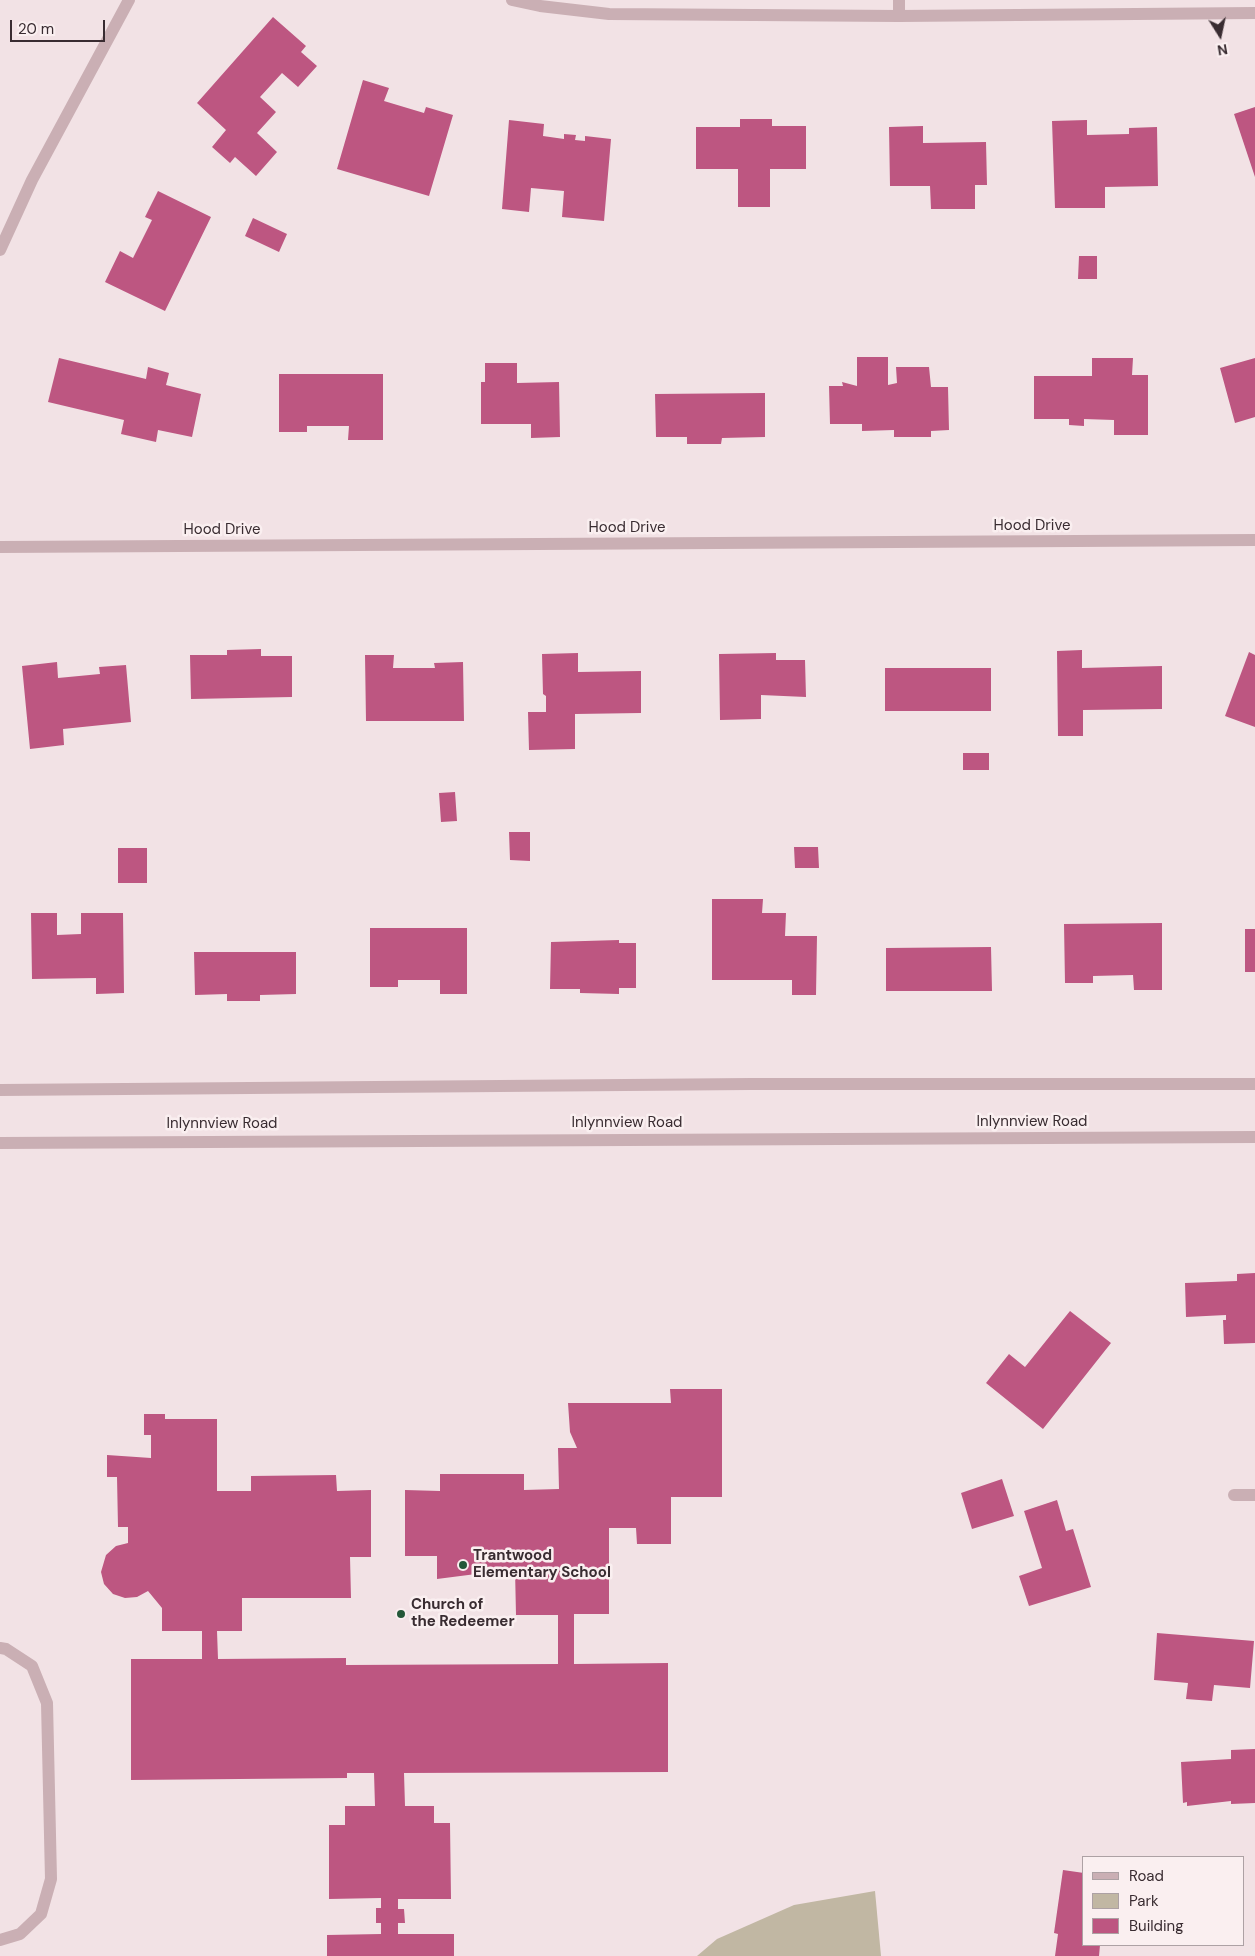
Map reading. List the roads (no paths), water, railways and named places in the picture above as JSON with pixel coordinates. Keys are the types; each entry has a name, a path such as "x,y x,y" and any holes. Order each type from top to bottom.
{"street":[{"path":"0,250 32,180 129,0"},
{"path":"512,0 540,6 609,14 899,16 1255,13"},
{"path":"899,0 899,16"},
{"name":"Hood Drive","path":"0,547 1255,540"},
{"path":"0,1090 750,1084 1255,1084"},
{"name":"Inlynnview Road","path":"0,1143 1255,1137"},
{"path":"1234,1495 1255,1495"},
{"path":"0,1648 6,1649 32,1666 47,1703 51,1879 41,1914 20,1934 0,1940"}],"place":[{"name":"Trantwood Elementary School","path":"463,1565"},
{"name":"Church of the Redeemer","path":"401,1614"}]}
